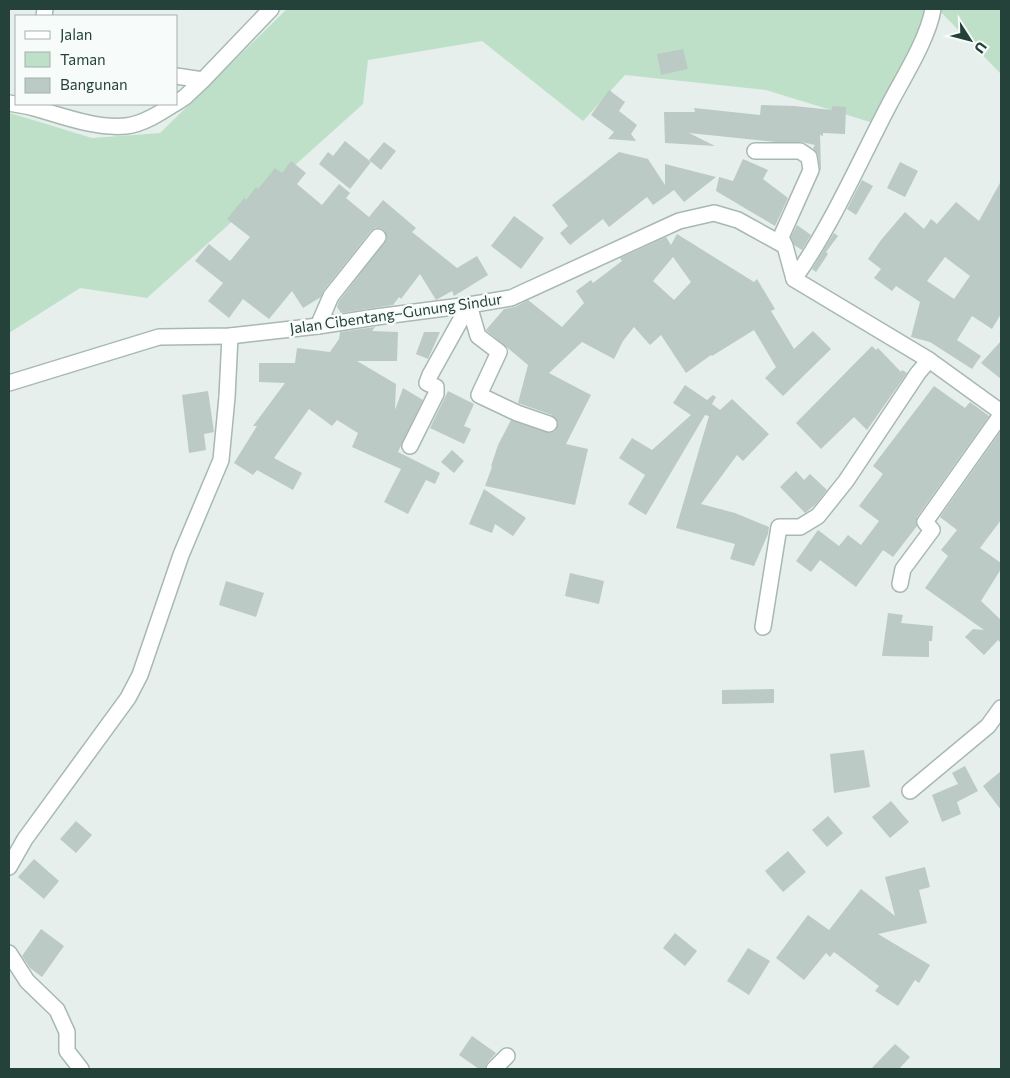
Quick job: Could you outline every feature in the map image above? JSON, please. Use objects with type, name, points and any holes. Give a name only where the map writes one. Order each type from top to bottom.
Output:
[{"type":"street","points":[[178,101],[203,80],[270,9]]},
{"type":"street","points":[[794,279],[808,259],[918,48],[933,9]]},
{"type":"street","points":[[178,76],[203,80]]},
{"type":"street","points":[[32,105],[88,124],[126,126],[155,117],[172,105]]},
{"type":"street","points":[[755,151],[800,151],[809,157],[811,170],[782,236],[794,279],[929,360],[1001,413],[925,522],[932,530],[903,569],[900,584]]},
{"type":"street","name":"Jalan Cibentang–Gunung Sindur","points":[[9,383],[159,337],[230,336],[318,326],[511,298],[679,222],[714,213],[738,220],[785,246]]},
{"type":"street","points":[[318,326],[331,296],[378,237]]},
{"type":"street","points":[[469,305],[478,336],[499,352],[479,396],[517,413],[549,424]]},
{"type":"street","points":[[410,446],[436,394],[436,387],[428,383],[430,375],[469,305]]},
{"type":"street","points":[[9,866],[25,839],[128,698],[140,675],[180,555],[221,460],[230,336]]},
{"type":"street","points":[[763,628],[779,527],[800,526],[818,516],[846,481],[918,373],[929,360]]},
{"type":"street","points":[[910,791],[988,726],[1001,708]]},
{"type":"street","points":[[9,953],[27,982],[57,1010],[67,1032],[67,1051],[81,1069]]},
{"type":"street","points":[[494,1069],[507,1056]]},
{"type":"green space","points":[[287,9],[1001,9],[1001,74],[939,10],[883,126],[766,90],[625,75],[583,121],[482,41],[368,60],[363,104],[147,298],[80,288],[9,333],[10,113],[92,138],[160,133]]},
{"type":"building","points":[[683,49],[688,69],[661,75],[657,54]]},
{"type":"building","points":[[609,90],[625,102],[619,111],[637,125],[631,134],[636,141],[608,139],[614,132],[591,115]]},
{"type":"building","points":[[761,105],[832,110],[832,106],[846,107],[845,134],[823,133],[823,136],[820,135],[820,171],[818,155],[813,148],[815,145],[801,142],[776,142],[689,133],[715,146],[665,143],[664,112],[695,112],[694,108],[760,115]]},
{"type":"building","points":[[345,141],[371,162],[350,189],[319,164],[328,152],[333,156]]},
{"type":"building","points":[[384,142],[396,151],[381,170],[369,160]]},
{"type":"building","points":[[619,152],[648,159],[665,185],[665,164],[716,177],[684,202],[674,190],[653,205],[647,197],[609,227],[603,219],[570,245],[560,233],[568,226],[552,205]]},
{"type":"building","points":[[743,159],[768,170],[763,179],[788,198],[775,226],[716,191],[719,177],[733,181]]},
{"type":"building","points":[[291,161],[306,173],[297,184],[322,205],[339,184],[350,193],[346,198],[369,217],[383,200],[416,228],[412,232],[457,268],[477,256],[488,275],[454,296],[452,291],[436,300],[420,274],[401,299],[399,297],[393,305],[341,313],[337,307],[339,301],[387,239],[384,230],[375,228],[324,290],[321,297],[303,308],[292,291],[269,319],[243,299],[229,318],[208,301],[223,283],[195,261],[209,244],[230,261],[250,237],[227,219],[244,198],[246,200],[256,187],[258,189],[275,168],[282,173]]},
{"type":"building","points":[[900,162],[918,171],[905,197],[887,188]]},
{"type":"building","points":[[862,180],[873,186],[856,215],[847,209]]},
{"type":"building","points":[[1001,181],[1001,314],[992,329],[972,316],[957,340],[981,356],[972,369],[930,342],[911,337],[920,302],[896,286],[892,291],[874,278],[881,269],[868,259],[881,240],[905,212],[924,229],[931,219],[937,224],[956,202],[979,221]],"holes":[[[945,257],[970,276],[954,299],[927,281]]]},
{"type":"building","points":[[514,216],[544,238],[521,269],[491,246]]},
{"type":"building","points":[[797,225],[811,235],[802,250],[794,245],[791,237]]},
{"type":"building","points":[[834,233],[838,236],[826,252],[828,254],[816,272],[812,269]]},
{"type":"building","points":[[677,234],[754,282],[757,279],[775,309],[771,311],[794,349],[813,331],[831,349],[783,396],[765,378],[776,367],[754,330],[711,355],[686,373],[661,335],[650,345],[634,327],[623,341],[614,359],[582,342],[549,373],[591,395],[566,444],[588,449],[575,505],[485,486],[498,445],[511,420],[550,433],[555,431],[558,423],[552,415],[518,403],[528,365],[486,330],[504,309],[515,307],[528,300],[562,327],[584,303],[576,291],[591,280],[593,283],[622,261],[620,258],[666,237],[671,245]],"holes":[[[673,257],[691,282],[674,300],[653,281]]]},
{"type":"building","points":[[375,327],[372,331],[398,332],[397,361],[357,361],[396,384],[395,410],[403,388],[423,400],[398,452],[440,473],[435,484],[426,480],[408,514],[384,502],[401,469],[352,447],[358,433],[337,420],[332,426],[309,409],[274,458],[302,473],[293,490],[257,470],[253,475],[234,463],[257,426],[253,426],[285,383],[259,382],[259,363],[295,363],[297,348],[330,352],[339,339],[340,332]]},
{"type":"building","points":[[424,332],[440,332],[428,359],[416,354]]},
{"type":"building","points":[[1001,341],[1001,379],[981,363]]},
{"type":"building","points":[[872,346],[876,350],[878,348],[901,372],[902,370],[907,373],[867,430],[854,417],[821,449],[796,423]]},
{"type":"building","points":[[685,385],[707,400],[713,395],[716,397],[712,404],[720,410],[732,399],[769,434],[743,461],[737,455],[701,504],[735,513],[769,527],[768,534],[754,566],[730,559],[735,544],[676,528],[709,416],[705,415],[646,515],[628,504],[645,475],[619,458],[632,438],[652,450],[691,415],[673,403]]},
{"type":"building","points":[[934,386],[965,408],[970,402],[989,416],[917,517],[917,526],[893,557],[883,550],[856,587],[820,560],[811,572],[796,561],[818,530],[839,546],[848,535],[861,545],[879,521],[859,506],[883,474],[873,466]]},
{"type":"building","points":[[208,391],[214,432],[204,434],[206,450],[189,453],[182,395]]},
{"type":"building","points":[[448,391],[474,404],[464,426],[471,429],[464,444],[430,428]]},
{"type":"building","points":[[1001,431],[1001,520],[980,548],[1001,563],[1001,569],[981,601],[1001,620],[1001,643],[998,640],[984,655],[965,637],[973,629],[984,630],[925,588],[948,556],[941,550],[957,530],[940,517]]},
{"type":"building","points":[[452,450],[464,461],[454,473],[441,462]]},
{"type":"building","points":[[796,471],[804,480],[810,474],[827,490],[815,505],[805,513],[780,487]]},
{"type":"building","points":[[484,489],[526,518],[513,536],[495,524],[492,533],[469,524]]},
{"type":"building","points":[[570,573],[604,581],[599,604],[565,596]]},
{"type":"building","points":[[226,581],[264,593],[256,617],[219,605]]},
{"type":"building","points":[[888,613],[903,615],[901,623],[933,626],[932,641],[929,641],[929,657],[882,656]]},
{"type":"building","points":[[774,689],[774,703],[722,704],[722,690]]},
{"type":"building","points":[[864,750],[870,787],[834,793],[830,754]]},
{"type":"building","points":[[965,766],[978,791],[957,802],[961,814],[942,822],[932,795],[958,784],[952,773]]},
{"type":"building","points":[[1001,771],[1001,810],[983,786]]},
{"type":"building","points":[[891,801],[909,822],[890,838],[872,817]]},
{"type":"building","points":[[828,816],[843,833],[827,847],[812,830]]},
{"type":"building","points":[[76,821],[92,835],[76,853],[60,839]]},
{"type":"building","points":[[788,851],[806,872],[783,892],[765,871]]},
{"type":"building","points":[[34,859],[59,881],[44,899],[18,877]]},
{"type":"building","points":[[925,867],[930,887],[919,890],[927,923],[878,934],[930,965],[919,983],[915,980],[898,1006],[875,991],[879,986],[834,952],[830,957],[826,953],[804,980],[776,958],[808,915],[829,930],[861,889],[895,916],[885,877]]},
{"type":"building","points":[[41,929],[64,946],[42,977],[30,968],[22,956]]},
{"type":"building","points":[[675,933],[697,951],[685,966],[663,948]]},
{"type":"building","points":[[748,948],[770,961],[749,995],[727,981]]},
{"type":"building","points":[[472,1036],[496,1053],[484,1069],[479,1069],[459,1055]]},
{"type":"building","points":[[895,1044],[910,1057],[899,1069],[871,1069]]}]
